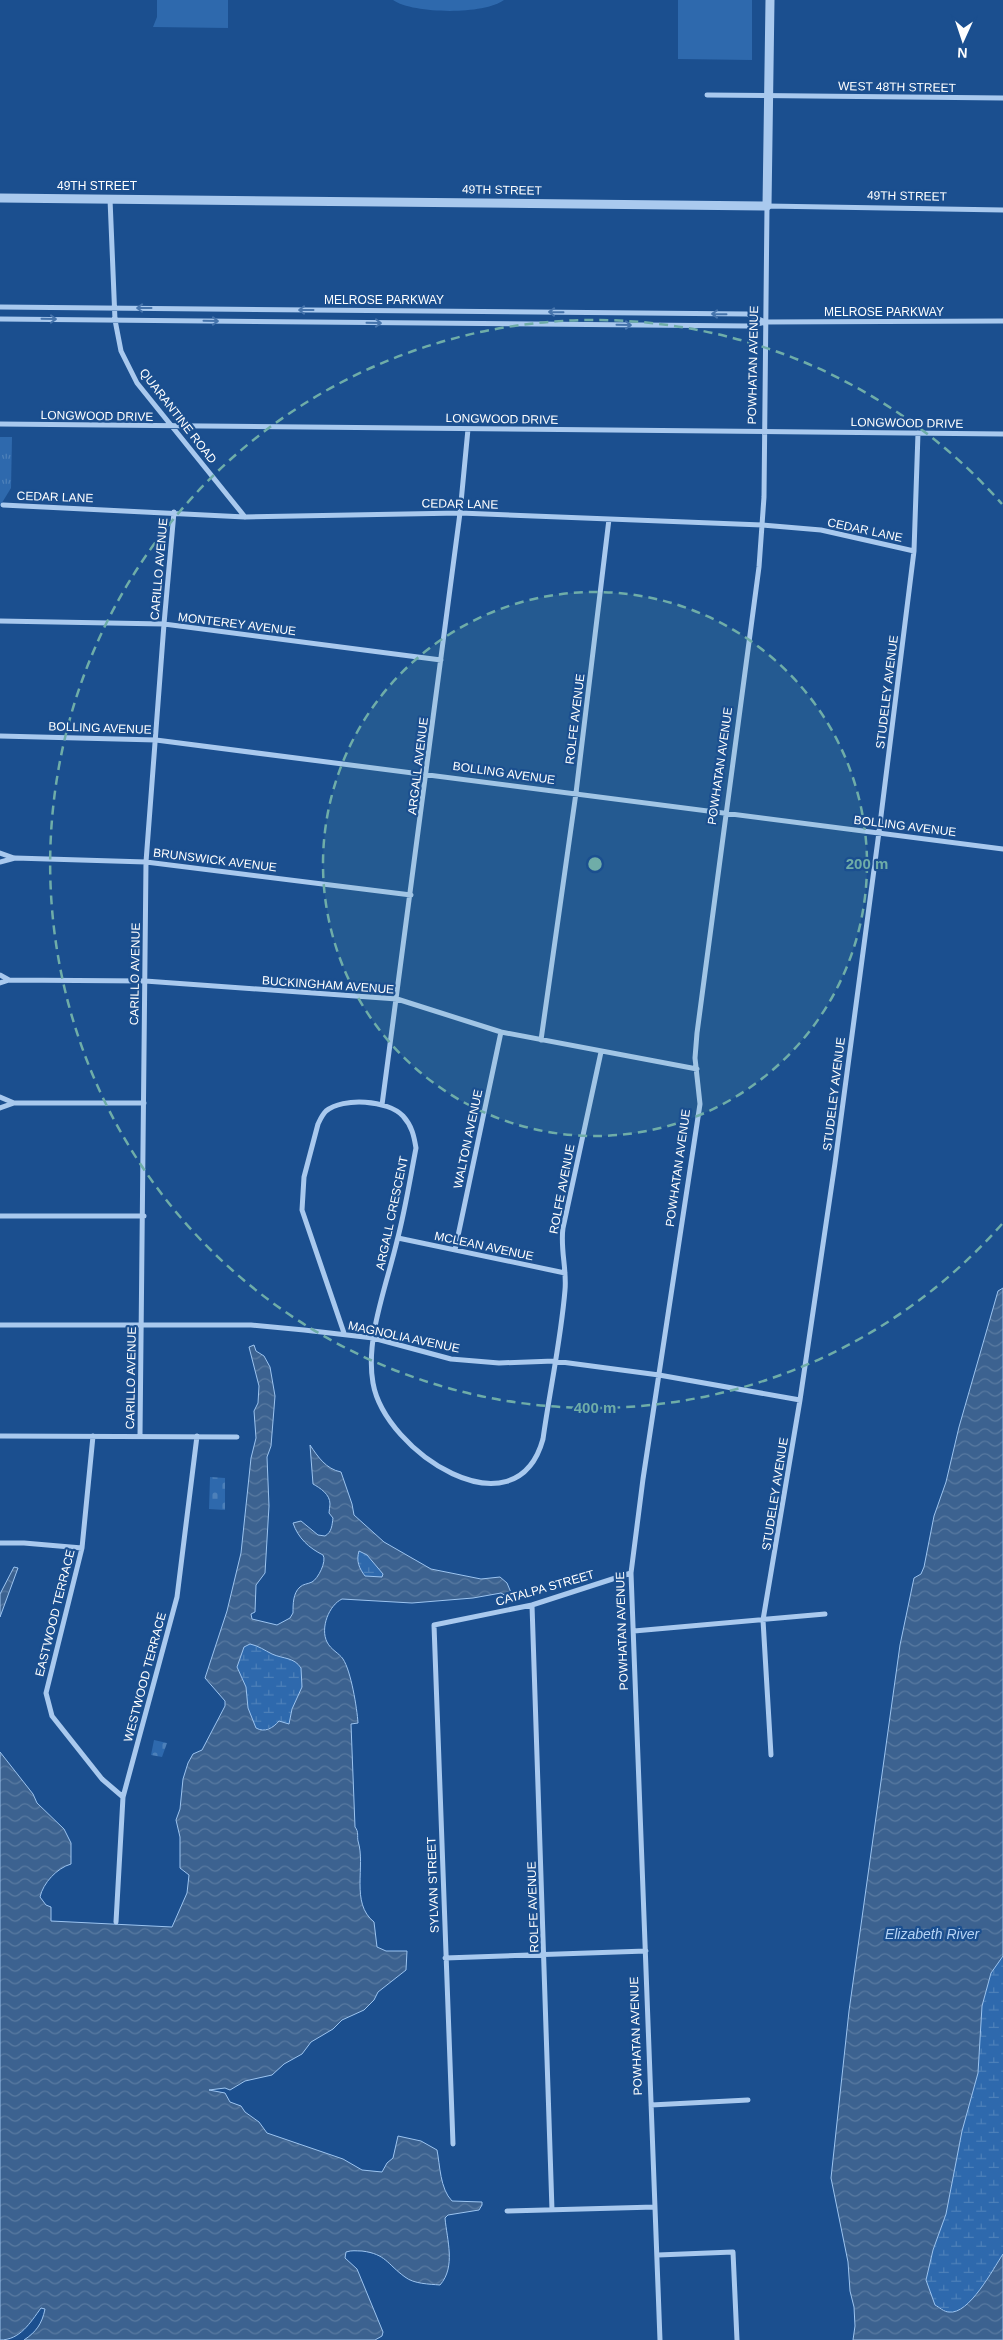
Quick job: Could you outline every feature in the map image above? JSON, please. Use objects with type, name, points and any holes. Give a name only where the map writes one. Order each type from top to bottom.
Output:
[{"type":"street","name":"POWHATAN AVENUE","points":[[660,2340],[631,1573],[700,1104],[697,1068],[698,1033],[759,567],[764,432],[770,0]]},
{"type":"street","name":"WEST 48TH STREET","points":[[707,95],[1003,98]]},
{"type":"street","name":"49TH STREET","points":[[0,198],[1003,210]]},
{"type":"street","name":"QUARANTINE ROAD","points":[[110,198],[116,320],[121,350],[128,367],[137,383],[245,517]]},
{"type":"street","name":"MELROSE PARKWAY","points":[[0,307],[747,314],[766,322]]},
{"type":"street","name":"MELROSE PARKWAY","points":[[0,319],[748,326],[766,322],[1003,321]]},
{"type":"street","name":"LONGWOOD DRIVE","points":[[0,424],[1003,434]]},
{"type":"street","name":"ARGALL AVENUE","points":[[382,1105],[427,773],[460,513],[468,429]]},
{"type":"street","name":"STUDELEY AVENUE","points":[[771,1755],[763,1620],[800,1400],[836,1163],[914,551],[918,433]]},
{"type":"street","name":"CEDAR LANE","points":[[3,504],[245,517],[460,513],[762,525],[821,530],[914,551]]},
{"type":"street","name":"CARILLO AVENUE","points":[[140,1436],[144,1216],[146,862],[174,512]]},
{"type":"street","name":"ROLFE AVENUE","points":[[541,1040],[576,793],[609,519]]},
{"type":"street","name":"MONTEREY AVENUE","points":[[0,621],[164,624],[441,660]]},
{"type":"street","name":"BOLLING AVENUE","points":[[0,736],[156,740],[427,773],[1003,848]]},
{"type":"street","name":"BRUNSWICK AVENUE","points":[[0,853],[15,858]]},
{"type":"street","name":"BRUNSWICK AVENUE","points":[[0,862],[15,858],[146,862],[411,895]]},
{"type":"street","name":"BUCKINGHAM AVENUE","points":[[0,975],[9,980]]},
{"type":"street","name":"BUCKINGHAM AVENUE","points":[[0,983],[9,980],[145,982],[397,999],[501,1032],[601,1052],[697,1068]]},
{"type":"street","name":"WALTON AVENUE","points":[[455,1250],[501,1032]]},
{"type":"street","name":"ROLFE AVENUE","points":[[554,1361],[564,1302],[563,1228],[601,1052]]},
{"type":"street","points":[[0,1097],[14,1103]]},
{"type":"street","points":[[344,1333],[302,1210],[301,1193],[318,1124],[327,1110],[354,1102],[382,1105]]},
{"type":"street","points":[[0,1108],[14,1103],[144,1103]]},
{"type":"street","name":"ARGALL CRESCENT","points":[[382,1105],[402,1115],[414,1134],[416,1148],[398,1238],[373,1338],[370,1361],[373,1384],[379,1403],[396,1432],[430,1462],[446,1472],[481,1482],[504,1481],[514,1478],[522,1474],[535,1460],[543,1439],[554,1361]]},
{"type":"street","points":[[0,1216],[144,1216]]},
{"type":"street","name":"MCLEAN AVENUE","points":[[398,1238],[565,1273]]},
{"type":"street","name":"MAGNOLIA AVENUE","points":[[0,1325],[251,1325],[344,1333],[373,1338],[459,1360],[499,1362],[554,1361],[659,1375],[800,1400]]},
{"type":"street","points":[[0,1436],[237,1437]]},
{"type":"street","name":"EASTWOOD TERRACE","points":[[93,1436],[82,1548],[46,1693],[52,1716],[102,1779],[123,1797]]},
{"type":"street","name":"WESTWOOD TERRACE","points":[[116,1922],[123,1797],[178,1597],[197,1436]]},
{"type":"street","points":[[0,1543],[82,1548]]},
{"type":"street","name":"CATALPA STREET","points":[[434,1625],[532,1604],[631,1573]]},
{"type":"street","name":"ROLFE AVENUE","points":[[532,1604],[552,2210]]},
{"type":"street","points":[[634,1631],[825,1614]]},
{"type":"street","name":"SYLVAN STREET","points":[[434,1625],[453,2144]]},
{"type":"street","points":[[445,1958],[646,1951]]},
{"type":"street","points":[[651,2105],[748,2100]]},
{"type":"street","points":[[507,2211],[655,2207]]},
{"type":"street","points":[[658,2255],[734,2252],[737,2340]]},
{"type":"green space","points":[[157,0],[228,0],[228,28],[153,27],[157,17]]},
{"type":"green space","points":[[393,0],[504,0],[481,8],[448,11],[416,8]]},
{"type":"green space","points":[[678,0],[752,0],[752,60],[678,59]]},
{"type":"green space","points":[[0,437],[12,437],[11,488],[0,506]]},
{"type":"green space","points":[[210,1477],[225,1478],[225,1510],[209,1509]]},
{"type":"green space","points":[[358,1551],[367,1555],[384,1574],[382,1577],[365,1576],[359,1564]]},
{"type":"green space","points":[[250,1644],[272,1654],[292,1660],[301,1668],[302,1687],[292,1709],[289,1724],[261,1730],[256,1728],[248,1708],[246,1687],[237,1667],[244,1647]]},
{"type":"green space","points":[[154,1740],[167,1743],[162,1757],[151,1755]]},
{"type":"green space","points":[[1003,1956],[1003,2254],[974,2299],[958,2311],[948,2312],[935,2305],[926,2280],[933,2250],[946,2214],[962,2131],[978,2073],[982,2006],[991,1973]]},
{"type":"water","name":"Elizabeth River","points":[[1003,1288],[1003,1956],[991,1973],[982,2006],[978,2073],[962,2131],[946,2214],[933,2250],[926,2280],[935,2305],[947,2312],[957,2311],[980,2290],[1003,2254],[1003,2340],[853,2340],[855,2326],[854,2307],[850,2291],[848,2262],[831,2178],[849,2011],[900,1645],[914,1578],[921,1574],[924,1567],[934,1516],[946,1482],[959,1427],[998,1291]]},
{"type":"water","points":[[254,1345],[256,1351],[264,1356],[270,1367],[275,1396],[271,1446],[267,1457],[269,1506],[265,1573],[256,1585],[255,1612],[251,1614],[252,1619],[277,1625],[290,1618],[293,1613],[296,1592],[303,1585],[314,1580],[323,1565],[323,1555],[305,1542],[293,1523],[301,1521],[318,1535],[325,1536],[332,1526],[333,1518],[329,1513],[330,1500],[319,1487],[313,1484],[310,1445],[319,1458],[327,1465],[341,1472],[354,1515],[384,1542],[431,1569],[481,1579],[500,1577],[507,1583],[512,1595],[508,1597],[501,1593],[473,1598],[412,1603],[342,1599],[333,1606],[325,1624],[325,1636],[329,1645],[341,1657],[349,1672],[358,1723],[351,1724],[355,1827],[361,1862],[360,1895],[362,1905],[374,1922],[377,1947],[386,1951],[407,1951],[406,1970],[378,1992],[374,2000],[364,2010],[342,2020],[333,2029],[311,2042],[302,2054],[284,2064],[272,2075],[245,2081],[230,2090],[225,2088],[209,2090],[225,2093],[230,2102],[241,2106],[245,2112],[259,2122],[267,2133],[343,2159],[362,2170],[382,2172],[387,2163],[393,2158],[398,2136],[421,2141],[437,2150],[443,2184],[452,2201],[482,2202],[482,2205],[479,2210],[448,2215],[445,2218],[449,2244],[449,2262],[445,2278],[440,2285],[413,2281],[376,2254],[362,2251],[346,2252],[345,2258],[357,2269],[383,2332],[382,2336],[375,2340],[24,2340],[35,2331],[40,2323],[45,2309],[41,2308],[19,2334],[0,2340],[0,1752],[33,1794],[37,1803],[64,1829],[71,1843],[71,1864],[51,1877],[44,1886],[40,1897],[46,1905],[51,1907],[51,1921],[172,1927],[187,1893],[189,1875],[180,1868],[180,1837],[176,1820],[180,1809],[183,1779],[193,1754],[202,1750],[225,1706],[225,1701],[205,1678],[227,1611],[241,1553],[251,1458],[256,1438],[254,1411],[258,1403],[259,1386],[249,1347]],"holes":[[[359,1551],[367,1555],[383,1574],[382,1577],[365,1576],[359,1564]],[[250,1644],[272,1654],[292,1660],[301,1668],[302,1687],[292,1709],[289,1724],[279,1721],[269,1729],[256,1728],[248,1708],[246,1687],[237,1667],[244,1647]]]},
{"type":"water","points":[[14,1567],[18,1568],[0,1617],[0,1594]]}]
